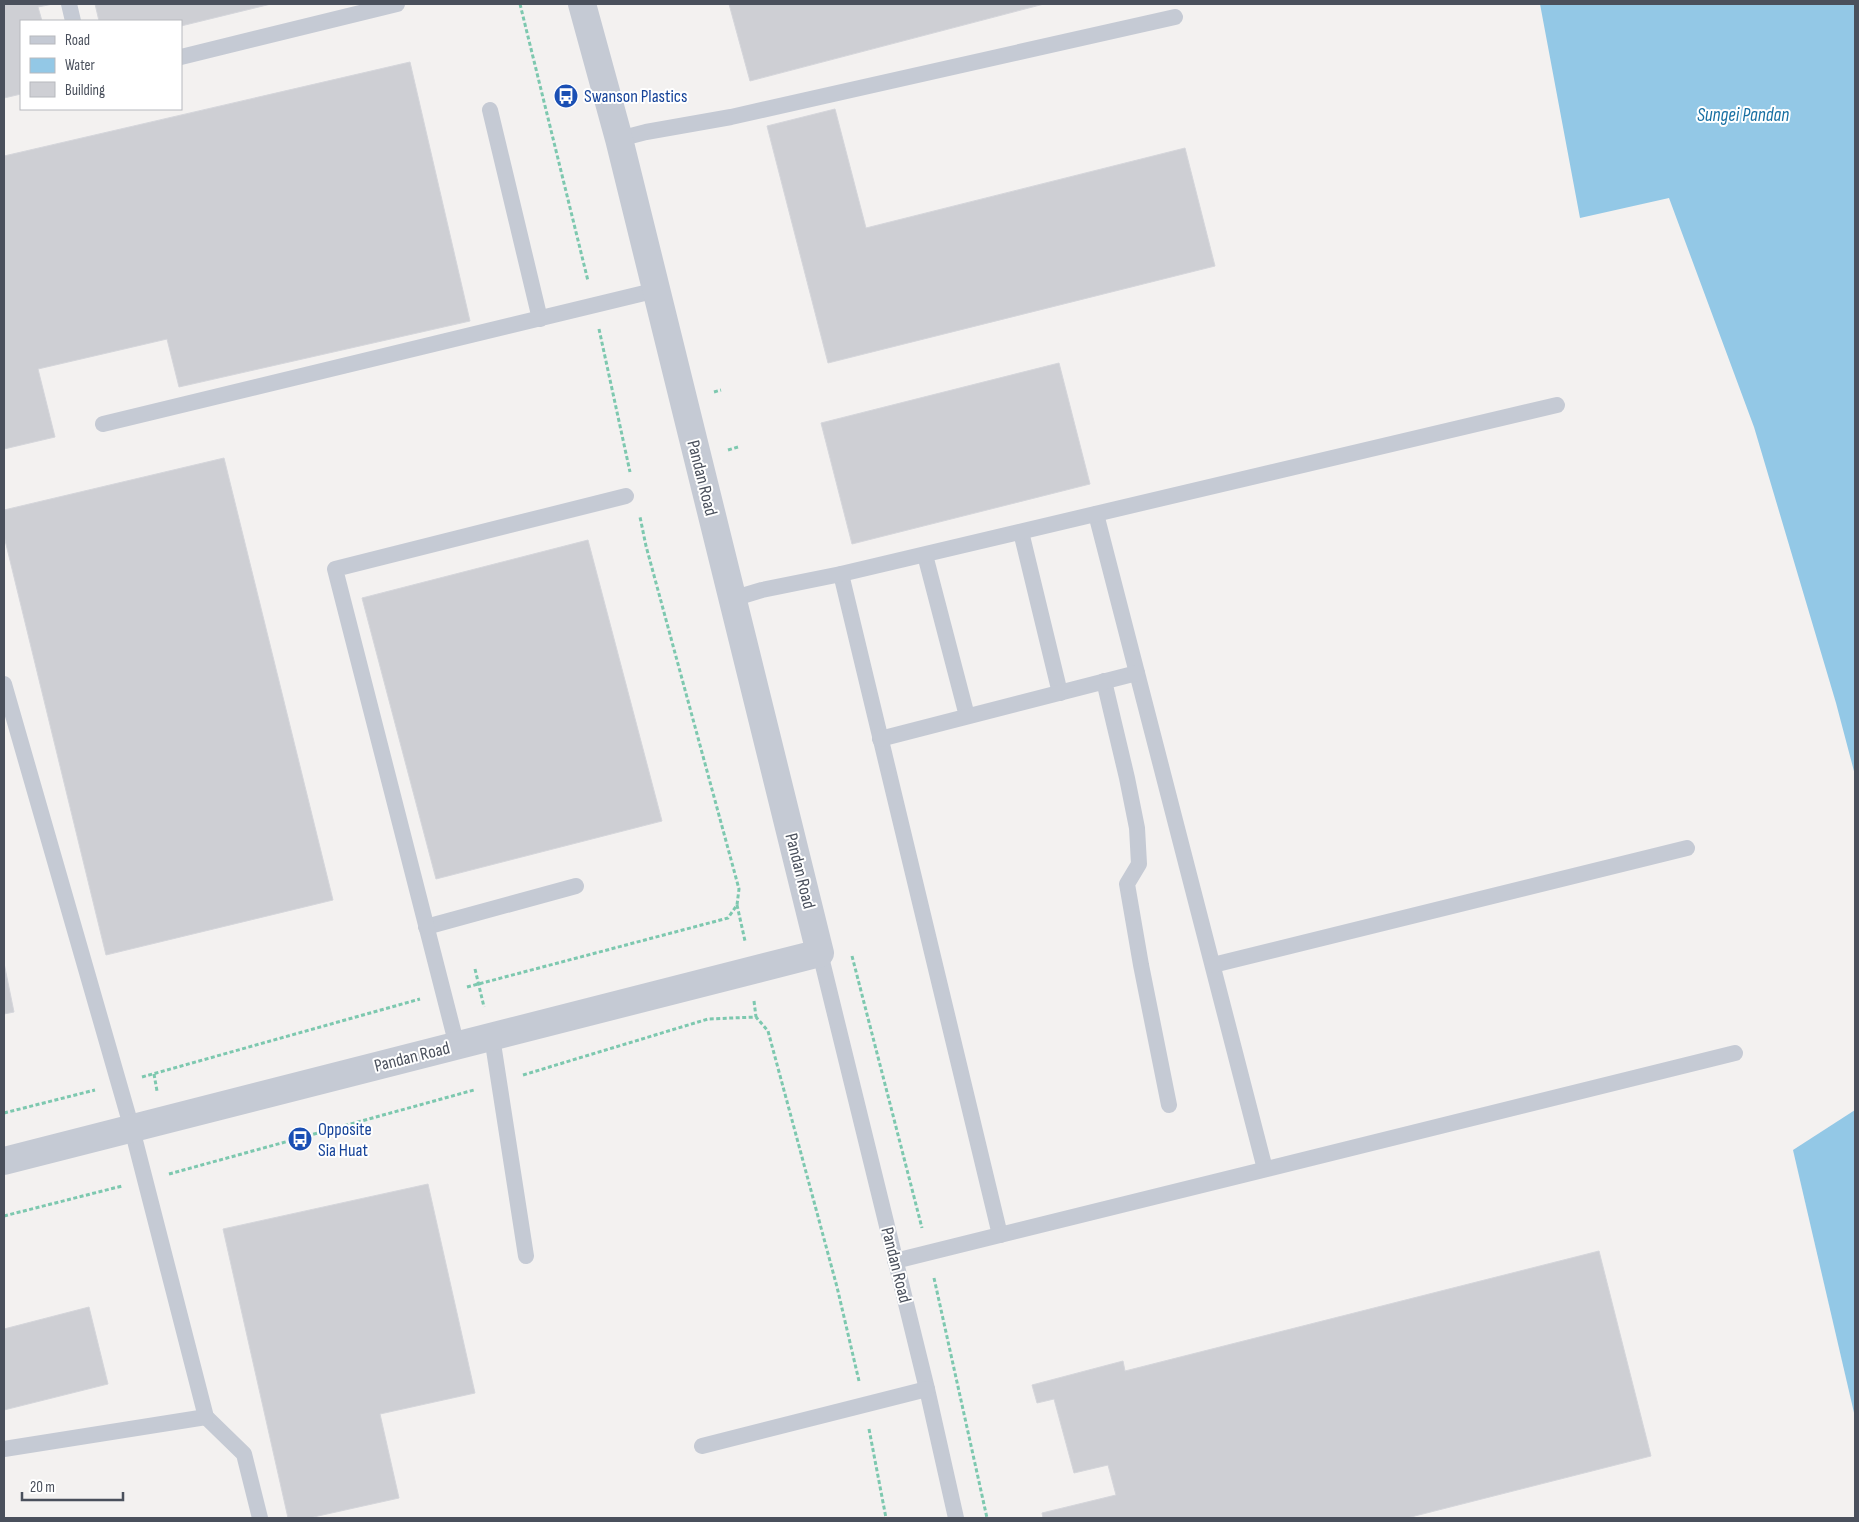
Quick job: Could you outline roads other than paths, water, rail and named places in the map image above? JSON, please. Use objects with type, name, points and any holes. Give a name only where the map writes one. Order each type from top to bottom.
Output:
[{"type":"street","name":"Pandan Road","points":[[4,1161],[820,953],[619,139],[582,4]]},
{"type":"lane","points":[[69,4],[73,20]]},
{"type":"lane","points":[[182,57],[397,4]]},
{"type":"lane","points":[[619,139],[646,132],[731,117],[1175,17]]},
{"type":"lane","points":[[490,110],[540,319]]},
{"type":"lane","points":[[103,424],[656,290]]},
{"type":"lane","points":[[732,599],[762,590],[925,555],[1557,405]]},
{"type":"lane","points":[[457,1046],[334,569],[626,496]]},
{"type":"lane","points":[[1096,514],[1265,1169]]},
{"type":"lane","points":[[1021,532],[1060,693]]},
{"type":"lane","points":[[925,555],[967,716]]},
{"type":"lane","points":[[841,574],[1000,1235]]},
{"type":"lane","points":[[880,738],[1137,673]]},
{"type":"lane","points":[[1104,681],[1137,828],[1139,864],[1127,884],[1140,965],[1169,1105]]},
{"type":"lane","points":[[4,684],[132,1129],[206,1417],[244,1454],[260,1518]]},
{"type":"lane","points":[[1212,965],[1687,848]]},
{"type":"lane","points":[[426,927],[576,886]]},
{"type":"lane","name":"Pandan Road","points":[[820,953],[927,1389],[956,1518]]},
{"type":"lane","points":[[492,1037],[526,1256]]},
{"type":"lane","points":[[895,1261],[1735,1053]]},
{"type":"lane","points":[[702,1446],[927,1389]]},
{"type":"lane","points":[[4,1449],[206,1417]]},
{"type":"water","name":"Sungei Pandan","points":[[1540,4],[1855,4],[1855,775],[1836,703],[1754,427],[1669,198],[1580,218]]},
{"type":"water","points":[[1855,1110],[1855,1417],[1793,1150]]},
{"type":"place","name":"Swanson Plastics","points":[[566,96]]},
{"type":"place","name":"Opposite Sia Huat","points":[[300,1139]]}]
